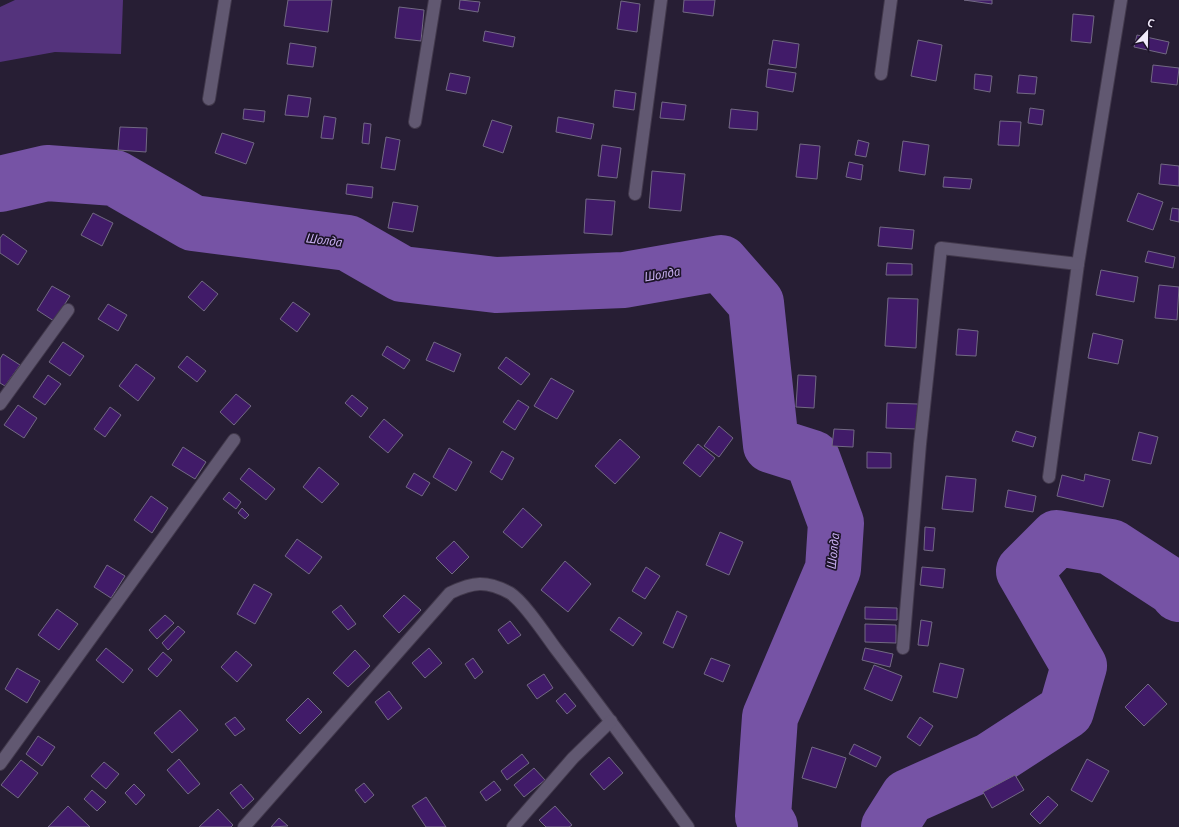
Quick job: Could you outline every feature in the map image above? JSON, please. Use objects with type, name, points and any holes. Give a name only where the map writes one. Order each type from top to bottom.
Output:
[{"type":"street","points":[[209,99],[225,0]]},
{"type":"street","points":[[415,122],[435,0]]},
{"type":"street","points":[[635,194],[661,0]]},
{"type":"street","points":[[881,74],[891,0]]},
{"type":"street","points":[[1049,477],[1078,264],[1121,0]]},
{"type":"street","points":[[903,648],[920,444],[941,248],[1078,264]]},
{"type":"street","points":[[0,404],[68,310]]},
{"type":"street","points":[[0,764],[234,440]]},
{"type":"street","points":[[244,827],[450,593],[468,585],[489,583],[511,594],[529,613],[611,721],[688,827]]},
{"type":"street","points":[[513,827],[574,758],[611,721]]},
{"type":"shaded area","points":[[15,0],[123,0],[121,54],[55,52],[0,62],[0,7]]},
{"type":"building","points":[[288,0],[332,0],[328,32],[284,26]]},
{"type":"building","points":[[460,0],[480,2],[478,12],[459,9]]},
{"type":"building","points":[[684,0],[715,0],[713,16],[683,12]]},
{"type":"building","points":[[964,0],[992,0],[992,4]]},
{"type":"building","points":[[621,1],[640,4],[637,32],[617,29]]},
{"type":"building","points":[[399,7],[424,10],[421,41],[395,38]]},
{"type":"building","points":[[1073,14],[1094,16],[1091,43],[1071,41]]},
{"type":"building","points":[[485,31],[515,37],[513,47],[483,41]]},
{"type":"building","points":[[1137,35],[1169,42],[1166,54],[1134,47]]},
{"type":"building","points":[[773,40],[799,44],[796,68],[769,64]]},
{"type":"building","points":[[918,40],[942,45],[936,81],[911,76]]},
{"type":"building","points":[[290,43],[316,47],[313,67],[287,64]]},
{"type":"building","points":[[1153,65],[1179,68],[1177,85],[1151,82]]},
{"type":"building","points":[[768,69],[796,73],[793,92],[766,87]]},
{"type":"building","points":[[450,73],[470,77],[466,94],[446,90]]},
{"type":"building","points":[[975,74],[992,76],[990,92],[974,89]]},
{"type":"building","points":[[1019,75],[1037,77],[1035,94],[1017,93]]},
{"type":"building","points":[[615,90],[636,93],[634,110],[613,107]]},
{"type":"building","points":[[288,95],[311,98],[308,117],[285,115]]},
{"type":"building","points":[[662,102],[686,105],[684,120],[660,118]]},
{"type":"building","points":[[1030,108],[1044,110],[1042,125],[1028,123]]},
{"type":"building","points":[[244,109],[265,111],[264,122],[243,119]]},
{"type":"building","points":[[731,109],[758,112],[757,130],[729,128]]},
{"type":"building","points":[[324,116],[336,118],[333,139],[321,138]]},
{"type":"building","points":[[558,117],[594,124],[591,139],[556,132]]},
{"type":"building","points":[[492,120],[512,126],[503,153],[483,146]]},
{"type":"building","points":[[1000,121],[1021,122],[1019,146],[998,145]]},
{"type":"building","points":[[364,123],[371,124],[369,144],[362,143]]},
{"type":"building","points":[[120,127],[147,128],[146,152],[118,150]]},
{"type":"building","points":[[222,133],[254,143],[246,164],[215,153]]},
{"type":"building","points":[[386,137],[400,140],[395,170],[381,168]]},
{"type":"building","points":[[858,140],[869,143],[866,157],[855,155]]},
{"type":"building","points":[[903,141],[929,145],[925,175],[899,171]]},
{"type":"building","points":[[800,144],[820,146],[817,179],[796,177]]},
{"type":"building","points":[[602,145],[621,148],[617,178],[598,176]]},
{"type":"building","points":[[849,162],[863,165],[861,180],[846,177]]},
{"type":"building","points":[[1161,164],[1179,166],[1179,186],[1159,184]]},
{"type":"building","points":[[652,171],[685,174],[681,211],[649,208]]},
{"type":"building","points":[[944,177],[972,179],[970,189],[943,187]]},
{"type":"building","points":[[347,184],[373,187],[372,198],[346,194]]},
{"type":"building","points":[[1138,193],[1163,202],[1153,230],[1127,221]]},
{"type":"building","points":[[586,199],[615,201],[612,235],[584,233]]},
{"type":"building","points":[[393,202],[418,206],[413,232],[388,228]]},
{"type":"building","points":[[1172,208],[1179,209],[1179,222],[1170,220]]},
{"type":"building","points":[[93,213],[113,223],[102,246],[81,235]]},
{"type":"building","points":[[880,227],[914,230],[912,249],[878,246]]},
{"type":"building","points":[[3,234],[27,251],[18,265],[0,253],[0,238]]},
{"type":"building","points":[[1148,251],[1175,257],[1173,268],[1145,262]]},
{"type":"building","points":[[887,263],[912,264],[912,275],[886,275]]},
{"type":"building","points":[[1101,270],[1138,277],[1134,302],[1096,295]]},
{"type":"building","points":[[202,281],[218,294],[204,311],[188,297]]},
{"type":"building","points":[[1159,285],[1179,287],[1177,320],[1155,318]]},
{"type":"building","points":[[52,286],[70,296],[54,321],[37,310]]},
{"type":"building","points":[[888,298],[918,299],[916,348],[885,346]]},
{"type":"building","points":[[293,302],[310,314],[297,332],[280,319]]},
{"type":"building","points":[[108,304],[127,315],[118,331],[98,319]]},
{"type":"building","points":[[958,329],[978,331],[976,356],[956,355]]},
{"type":"building","points":[[1093,333],[1123,340],[1118,364],[1088,358]]},
{"type":"building","points":[[63,342],[84,356],[70,376],[49,362]]},
{"type":"building","points":[[434,342],[461,354],[454,372],[426,360]]},
{"type":"building","points":[[387,346],[410,360],[404,369],[382,355]]},
{"type":"building","points":[[3,354],[20,365],[5,386],[0,383],[0,359]]},
{"type":"building","points":[[187,356],[206,371],[197,382],[178,367]]},
{"type":"building","points":[[506,357],[530,374],[521,385],[498,368]]},
{"type":"building","points":[[136,364],[155,378],[138,401],[119,386]]},
{"type":"building","points":[[48,375],[61,384],[45,405],[33,397]]},
{"type":"building","points":[[798,375],[816,376],[814,408],[796,407]]},
{"type":"building","points":[[551,378],[574,391],[557,419],[534,406]]},
{"type":"building","points":[[236,394],[251,406],[234,425],[220,412]]},
{"type":"building","points":[[352,395],[368,408],[361,417],[345,403]]},
{"type":"building","points":[[518,400],[529,407],[515,430],[503,422]]},
{"type":"building","points":[[887,403],[918,404],[917,429],[886,428]]},
{"type":"building","points":[[18,405],[37,418],[24,438],[4,425]]},
{"type":"building","points":[[110,407],[121,415],[105,437],[94,429]]},
{"type":"building","points":[[384,419],[403,435],[388,453],[369,437]]},
{"type":"building","points":[[719,426],[733,438],[719,457],[704,446]]},
{"type":"building","points":[[834,429],[854,430],[853,447],[832,446]]},
{"type":"building","points":[[1016,431],[1036,437],[1033,447],[1012,441]]},
{"type":"building","points":[[1139,432],[1158,437],[1151,464],[1132,460]]},
{"type":"building","points":[[620,439],[640,457],[615,484],[595,466]]},
{"type":"building","points":[[698,444],[715,458],[700,477],[683,463]]},
{"type":"building","points":[[183,447],[206,462],[195,479],[172,465]]},
{"type":"building","points":[[449,448],[472,462],[456,491],[433,477]]},
{"type":"building","points":[[502,451],[514,458],[502,480],[490,472]]},
{"type":"building","points":[[867,452],[891,453],[891,468],[867,468]]},
{"type":"building","points":[[319,467],[339,484],[322,503],[303,487]]},
{"type":"building","points":[[249,468],[275,489],[266,500],[240,479]]},
{"type":"building","points":[[414,473],[430,483],[422,496],[406,487]]},
{"type":"building","points":[[1085,474],[1110,480],[1103,507],[1057,496],[1062,475],[1084,481]]},
{"type":"building","points":[[946,476],[976,479],[973,512],[942,509]]},
{"type":"building","points":[[1008,490],[1036,496],[1033,512],[1005,507]]},
{"type":"building","points":[[229,492],[241,502],[236,509],[223,499]]},
{"type":"building","points":[[151,496],[168,508],[152,533],[134,520]]},
{"type":"building","points":[[242,508],[249,515],[245,519],[238,513]]},
{"type":"building","points":[[523,508],[542,525],[522,548],[503,532]]},
{"type":"building","points":[[925,527],[935,528],[933,551],[924,550]]},
{"type":"building","points":[[720,532],[743,542],[729,575],[706,565]]},
{"type":"building","points":[[297,539],[322,557],[309,574],[285,556]]},
{"type":"building","points":[[454,541],[469,557],[452,574],[436,558]]},
{"type":"building","points":[[565,561],[591,584],[568,612],[541,590]]},
{"type":"building","points":[[107,565],[125,576],[111,598],[94,587]]},
{"type":"building","points":[[646,567],[660,576],[645,599],[632,591]]},
{"type":"building","points":[[922,567],[945,569],[943,588],[920,585]]},
{"type":"building","points":[[254,584],[272,594],[255,624],[237,614]]},
{"type":"building","points":[[404,595],[421,610],[399,633],[383,616]]},
{"type":"building","points":[[341,605],[356,624],[348,630],[332,612]]},
{"type":"building","points":[[865,607],[897,608],[897,620],[865,619]]},
{"type":"building","points":[[57,609],[78,624],[59,650],[38,635]]},
{"type":"building","points":[[677,611],[687,616],[673,648],[663,643]]},
{"type":"building","points":[[165,615],[174,623],[157,639],[149,630]]},
{"type":"building","points":[[619,617],[642,633],[633,646],[610,630]]},
{"type":"building","points":[[921,620],[932,622],[928,646],[918,645]]},
{"type":"building","points":[[510,621],[521,635],[508,644],[498,630]]},
{"type":"building","points":[[865,624],[896,625],[896,643],[865,642]]},
{"type":"building","points":[[178,626],[185,632],[168,650],[162,643]]},
{"type":"building","points":[[106,648],[133,670],[123,683],[96,660]]},
{"type":"building","points":[[429,648],[442,663],[425,678],[412,663]]},
{"type":"building","points":[[865,648],[893,654],[890,667],[862,660]]},
{"type":"building","points":[[355,650],[370,666],[348,687],[333,673]]},
{"type":"building","points":[[236,651],[252,665],[237,682],[221,667]]},
{"type":"building","points":[[163,652],[172,660],[157,677],[148,669]]},
{"type":"building","points":[[473,658],[483,672],[475,679],[465,664]]},
{"type":"building","points":[[711,658],[730,665],[723,682],[704,674]]},
{"type":"building","points":[[940,663],[964,669],[957,698],[933,692]]},
{"type":"building","points":[[874,665],[902,676],[892,701],[864,689]]},
{"type":"building","points":[[17,668],[40,681],[27,703],[5,689]]},
{"type":"building","points":[[544,674],[553,688],[537,699],[527,685]]},
{"type":"building","points":[[1148,684],[1167,704],[1144,726],[1125,707]]},
{"type":"building","points":[[389,691],[402,708],[388,720],[375,702]]},
{"type":"building","points":[[565,693],[576,706],[567,714],[556,701]]},
{"type":"building","points":[[308,698],[322,712],[300,734],[286,720]]},
{"type":"building","points":[[180,710],[198,730],[172,753],[154,733]]},
{"type":"building","points":[[235,717],[245,729],[235,736],[225,724]]},
{"type":"building","points":[[920,717],[933,726],[920,746],[907,737]]},
{"type":"building","points":[[38,736],[55,747],[42,766],[26,754]]},
{"type":"building","points":[[854,744],[881,757],[876,767],[849,754]]},
{"type":"building","points":[[812,747],[846,758],[836,788],[802,778]]},
{"type":"building","points":[[522,754],[529,763],[507,780],[501,771]]},
{"type":"building","points":[[609,757],[623,773],[604,790],[590,774]]},
{"type":"building","points":[[179,759],[200,784],[188,794],[167,770]]},
{"type":"building","points":[[1087,759],[1109,771],[1092,802],[1071,790]]},
{"type":"building","points":[[21,760],[38,773],[18,798],[1,785]]},
{"type":"building","points":[[104,762],[119,774],[106,789],[91,776]]},
{"type":"building","points":[[534,768],[545,780],[524,797],[514,785]]},
{"type":"building","points":[[1015,775],[1024,790],[992,808],[983,792]]},
{"type":"building","points":[[494,781],[501,790],[486,801],[480,792]]},
{"type":"building","points":[[364,783],[374,795],[365,803],[355,790]]},
{"type":"building","points":[[134,784],[145,795],[136,805],[125,793]]},
{"type":"building","points":[[241,784],[254,799],[243,809],[230,793]]},
{"type":"building","points":[[92,790],[106,802],[97,811],[84,799]]},
{"type":"building","points":[[1048,796],[1058,805],[1040,824],[1030,814]]},
{"type":"building","points":[[426,797],[446,827],[426,827],[412,806]]},
{"type":"building","points":[[68,806],[90,827],[48,827]]},
{"type":"building","points":[[555,806],[572,825],[569,827],[546,827],[539,820]]},
{"type":"building","points":[[218,809],[233,825],[231,827],[199,827]]},
{"type":"building","points":[[279,818],[288,826],[271,827]]},
{"type":"waterway","name":"Шолда","points":[[0,184],[47,173],[115,178],[193,223],[348,243],[402,274],[496,285],[624,280],[721,263],[756,303],[771,445],[812,458],[836,523],[833,569],[770,717],[763,816],[770,827]]},
{"type":"waterway","name":"Шолда","points":[[889,827],[908,797],[991,760],[1066,711],[1079,666],[1024,571],[1057,538],[1111,547],[1174,588],[1179,594]]}]
